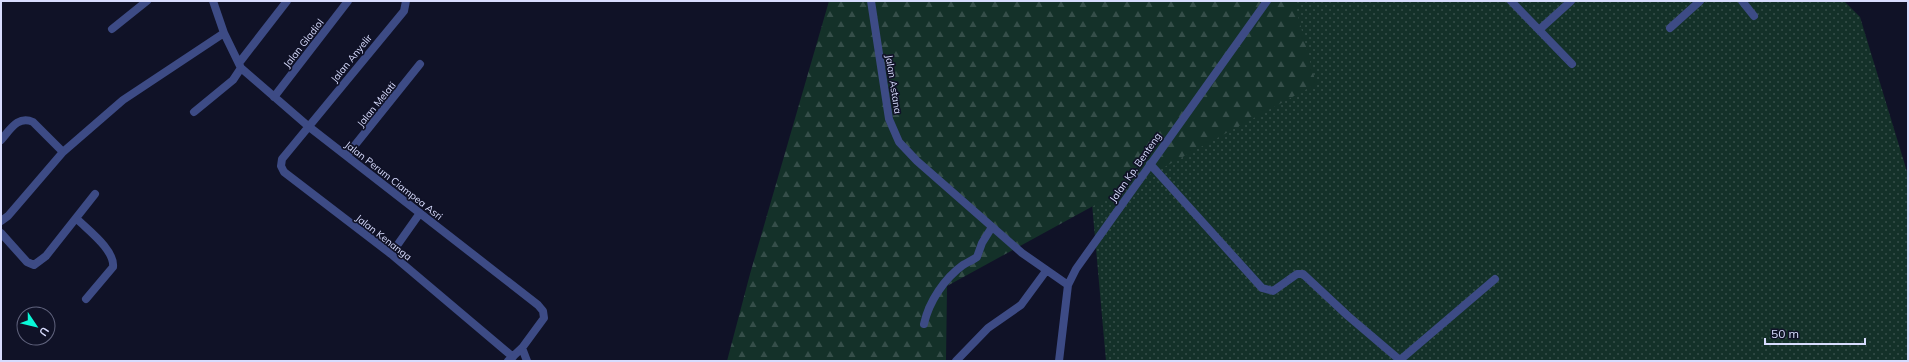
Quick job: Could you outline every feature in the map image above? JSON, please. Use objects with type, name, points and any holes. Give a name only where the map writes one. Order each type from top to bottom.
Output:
[{"type":"street","points":[[112,29],[147,1]]},
{"type":"street","name":"Jalan Perum Ciampea Asri","points":[[213,1],[224,33],[240,66],[308,126],[538,305],[543,311],[544,318],[522,348],[510,359]]},
{"type":"street","points":[[194,112],[233,80],[240,66],[287,1]]},
{"type":"street","name":"Jalan Gladiol","points":[[274,97],[348,1]]},
{"type":"street","name":"Jalan Anyelir","points":[[308,126],[404,10],[406,1]]},
{"type":"street","name":"Jalan Astana","points":[[871,1],[889,119],[899,142],[917,161],[992,227],[1046,271],[1068,285]]},
{"type":"street","name":"Jalan Kp. Benteng","points":[[1059,361],[1068,285],[1076,269],[1267,1]]},
{"type":"street","points":[[1511,1],[1572,64]]},
{"type":"street","points":[[1539,30],[1571,1]]},
{"type":"street","points":[[1670,28],[1700,1]]},
{"type":"street","points":[[1742,1],[1754,16]]},
{"type":"street","points":[[1,221],[8,216],[63,152],[123,100],[224,33]]},
{"type":"street","name":"Jalan Melati","points":[[347,155],[420,64]]},
{"type":"street","points":[[1,140],[20,120],[27,119],[33,122],[63,152]]},
{"type":"street","name":"Jalan Kenanga","points":[[308,126],[282,159],[281,166],[284,172],[391,254],[510,359]]},
{"type":"street","points":[[1150,164],[1262,288],[1272,291],[1297,274],[1302,274],[1308,277],[1348,316],[1401,360],[1495,279]]},
{"type":"street","points":[[1,233],[27,262],[34,264],[46,256],[77,219],[95,194]]},
{"type":"street","points":[[391,254],[420,213]]},
{"type":"street","points":[[77,219],[106,248],[114,261],[113,266],[86,298]]},
{"type":"street","points":[[924,324],[927,310],[941,288],[963,265],[977,257],[982,243],[992,227]]},
{"type":"street","points":[[956,361],[988,328],[1021,305],[1046,271]]},
{"type":"street","points":[[522,348],[527,361]]},
{"type":"green space","points":[[829,1],[1294,1],[1316,84],[947,286],[946,361],[727,361],[750,274]]},
{"type":"green space","points":[[1074,1],[1844,1],[1860,17],[1908,175],[1908,361],[1106,361]]}]
